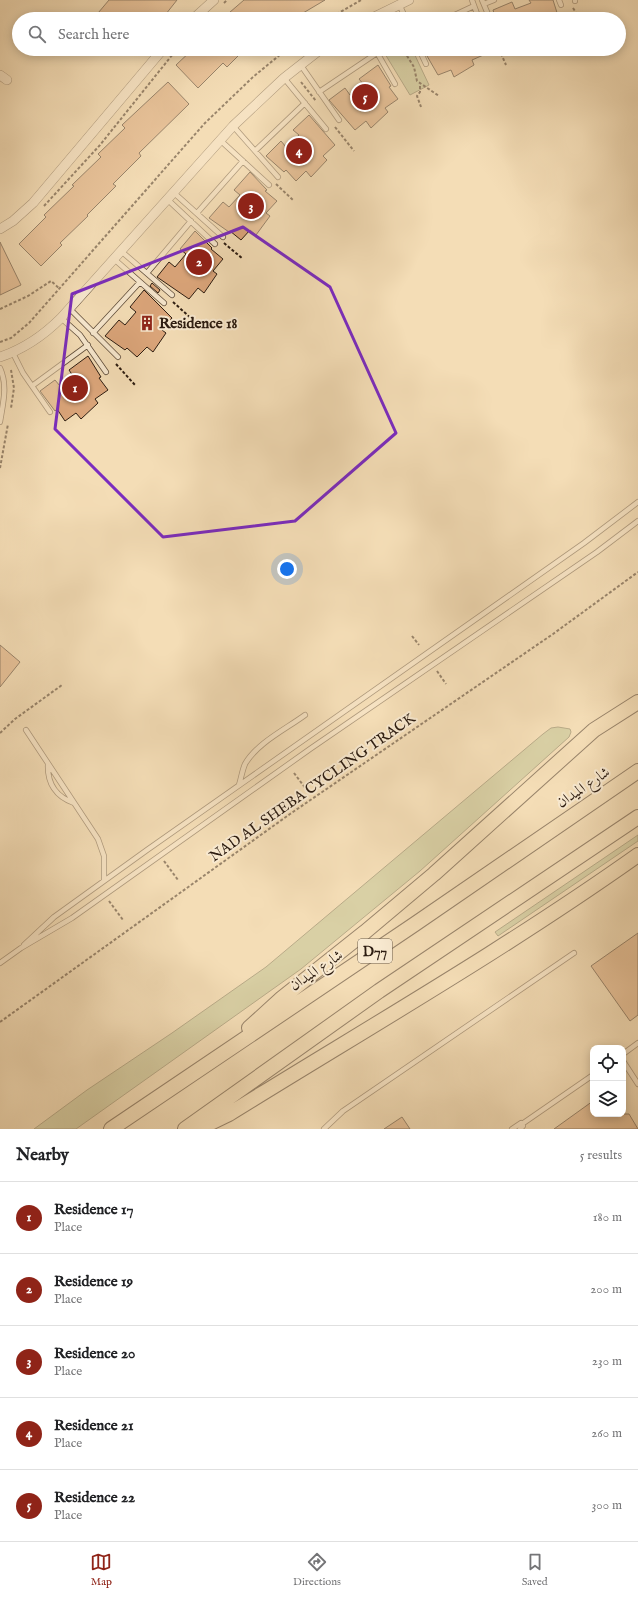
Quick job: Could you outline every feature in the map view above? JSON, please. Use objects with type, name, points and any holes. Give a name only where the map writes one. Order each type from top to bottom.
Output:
[{"type":"main road","points":[[221,1055],[266,1012],[394,908],[594,730],[638,702]]},
{"type":"main road","name":"شارع الميدان","points":[[111,1129],[638,771]]},
{"type":"main road","name":"D77","points":[[185,1129],[379,991],[638,817]]},
{"type":"main road","points":[[198,1129],[229,1114],[428,992],[554,912],[638,855]]},
{"type":"street","points":[[201,12],[214,0]]},
{"type":"street","points":[[384,12],[409,0]]},
{"type":"street","points":[[0,229],[13,221],[33,203],[157,56]]},
{"type":"street","points":[[0,358],[13,353],[37,339],[61,318],[232,126],[284,78],[311,56]]},
{"type":"lane","points":[[472,0],[476,12]]},
{"type":"lane","points":[[487,12],[483,2],[494,0]]},
{"type":"lane","points":[[559,0],[561,5]]},
{"type":"lane","points":[[399,4],[403,12]]},
{"type":"lane","points":[[461,12],[474,6]]},
{"type":"lane","points":[[319,92],[369,56]]},
{"type":"lane","points":[[379,56],[395,84]]},
{"type":"lane","points":[[422,56],[426,64]]},
{"type":"lane","points":[[300,64],[339,120]]},
{"type":"lane","points":[[284,78],[326,129]]},
{"type":"lane","points":[[254,151],[305,103]]},
{"type":"lane","points":[[232,126],[278,177]]},
{"type":"lane","points":[[220,140],[269,185]]},
{"type":"lane","points":[[197,213],[243,161]]},
{"type":"lane","points":[[170,196],[197,213],[223,237]]},
{"type":"lane","points":[[170,196],[191,221],[215,244]]},
{"type":"lane","points":[[147,274],[191,221]]},
{"type":"lane","points":[[121,251],[172,295]]},
{"type":"lane","points":[[114,259],[164,303]]},
{"type":"lane","points":[[93,333],[140,282]]},
{"type":"lane","points":[[70,309],[118,357]]},
{"type":"lane","points":[[61,318],[76,330],[106,372]]},
{"type":"lane","points":[[32,386],[88,345]]},
{"type":"lane","points":[[13,353],[32,386],[50,412]]},
{"type":"lane","points":[[0,368],[5,385],[0,422]]},
{"type":"lane","points":[[21,948],[48,922],[104,880],[584,543],[638,502]]},
{"type":"lane","points":[[0,963],[21,948],[60,926],[591,556],[638,521]]},
{"type":"lane","points":[[239,785],[245,764],[253,754],[266,742],[305,715]]},
{"type":"lane","points":[[26,730],[101,846],[104,861],[104,880]]},
{"type":"lane","points":[[48,764],[48,775],[52,786],[59,795],[74,803]]},
{"type":"lane","points":[[324,1129],[343,1111],[574,953]]},
{"type":"lane","points":[[626,1052],[638,1043]]},
{"type":"lane","points":[[626,1066],[638,1084]]},
{"type":"lane","points":[[512,1129],[520,1124],[521,1127],[590,1077]]},
{"type":"path","points":[[340,12],[361,0]]},
{"type":"path","points":[[573,6],[576,12]]},
{"type":"path","points":[[42,208],[105,140],[171,56]]},
{"type":"path","points":[[0,342],[11,338],[29,323],[205,123],[248,82],[279,56]]},
{"type":"path","points":[[408,56],[414,66],[417,81],[420,85],[420,92],[417,96],[421,107]]},
{"type":"path","points":[[502,56],[506,65]]},
{"type":"path","points":[[420,85],[433,90],[439,96]]},
{"type":"path","points":[[0,309],[28,296],[51,281],[60,289]]},
{"type":"path","name":"NAD AL SHEBA CYCLING TRACK","points":[[0,1022],[290,814],[553,634],[638,572]]},
{"type":"path","points":[[412,636],[419,645]]},
{"type":"path","points":[[433,665],[446,684]]},
{"type":"path","points":[[0,733],[15,719],[62,685]]},
{"type":"path","points":[[294,773],[306,789]]},
{"type":"path","points":[[160,855],[178,880]]},
{"type":"path","points":[[104,895],[122,920]]},
{"type":"highlighted area","points":[[243,227],[330,287],[396,433],[295,521],[163,537],[55,429],[72,294]]},
{"type":"green space","points":[[386,56],[415,56],[429,85],[410,95]]},
{"type":"green space","points":[[558,727],[570,729],[571,732],[569,737],[420,871],[301,969],[76,1129],[34,1129],[87,1090],[266,967],[543,734],[551,728]]},
{"type":"green space","points":[[638,835],[638,841],[498,936],[495,932]]},
{"type":"building","points":[[109,0],[177,0],[168,12],[99,12]]},
{"type":"building","points":[[244,0],[325,0],[305,12],[230,12]]},
{"type":"building","points":[[529,0],[553,0],[557,12],[494,12],[493,10],[512,2],[515,9],[531,3]]},
{"type":"building","points":[[186,56],[238,56],[227,67],[223,63],[198,88],[176,65]]},
{"type":"building","points":[[427,56],[481,56],[472,60],[474,65],[454,77],[451,70],[438,75]]},
{"type":"building","points":[[378,65],[391,86],[389,87],[398,99],[385,108],[388,112],[371,128],[366,121],[355,130],[329,100],[345,88],[350,95],[364,85],[359,79]]},
{"type":"building","points":[[168,82],[189,104],[139,153],[141,156],[113,184],[116,186],[60,243],[62,245],[41,266],[19,244],[46,217],[44,215],[74,186],[72,185],[101,157],[98,154],[125,128],[122,125]]},
{"type":"building","points":[[309,115],[335,145],[323,156],[327,160],[311,177],[306,171],[296,181],[286,170],[284,172],[266,156],[281,141],[286,147],[299,135],[293,130]]},
{"type":"building","points":[[250,172],[267,190],[265,191],[277,201],[266,213],[270,216],[256,235],[250,230],[241,240],[209,218],[223,202],[229,207],[240,195],[234,190]]},
{"type":"building","points":[[195,231],[212,248],[211,249],[223,259],[213,271],[217,274],[204,293],[198,288],[189,299],[157,277],[169,262],[175,267],[186,254],[180,249]]},
{"type":"building","points":[[0,242],[21,285],[0,295]]},
{"type":"building","points":[[152,283],[160,290],[158,293],[150,286]]},
{"type":"building","name":"Residence 18","points":[[144,290],[172,318],[162,330],[166,333],[153,352],[147,347],[137,357],[127,348],[125,350],[105,336],[119,320],[125,325],[136,312],[130,307]]},
{"type":"building","points":[[88,356],[101,377],[99,378],[108,390],[95,399],[98,403],[81,419],[76,413],[65,421],[57,409],[55,411],[40,391],[55,380],[60,386],[73,376],[69,370]]},
{"type":"building","points":[[0,645],[20,662],[0,687]]},
{"type":"building","points":[[638,933],[638,1015],[630,1021],[591,966]]},
{"type":"building","points":[[590,1103],[590,1117],[626,1117],[626,1114],[629,1114],[638,1129],[554,1129]]},
{"type":"building","points":[[402,1117],[410,1129],[384,1129]]},
{"type":"place","name":"Residence 22","points":[[365,97]]},
{"type":"place","name":"Residence 21","points":[[299,151]]},
{"type":"place","name":"Residence 20","points":[[251,206]]},
{"type":"place","name":"Residence 19","points":[[199,262]]},
{"type":"place","name":"Residence 18","points":[[147,323]]},
{"type":"place","name":"Residence 17","points":[[75,388]]}]
